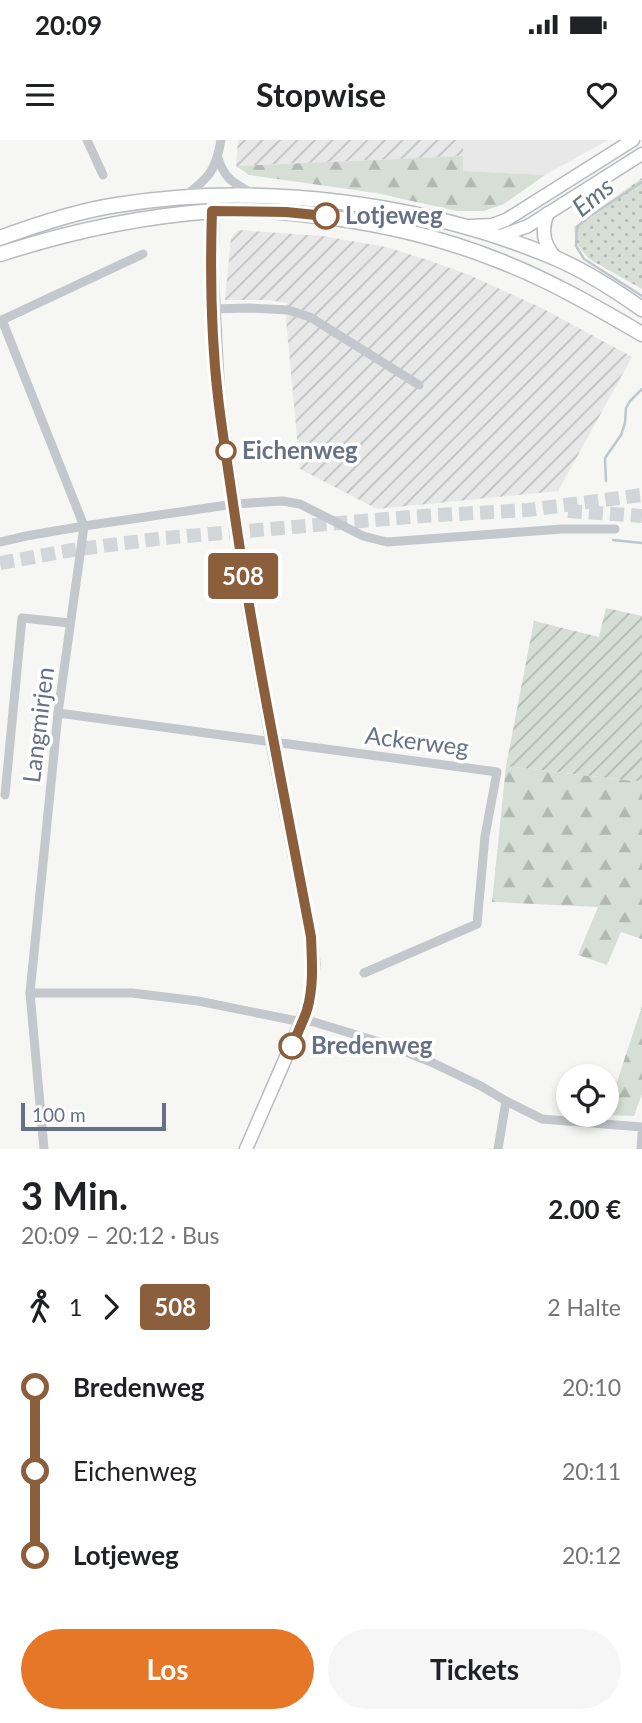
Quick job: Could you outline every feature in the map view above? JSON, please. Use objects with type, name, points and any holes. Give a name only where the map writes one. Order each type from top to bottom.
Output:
[{"type":"main road","points":[[0,238],[72,214],[115,205],[183,197],[258,196],[369,205],[498,237],[557,259],[642,309]]},
{"type":"main road","points":[[0,254],[75,232],[212,211],[286,212],[359,221],[406,230],[500,261],[551,284],[642,334]]},
{"type":"main road","points":[[453,244],[474,244],[498,237]]},
{"type":"main road","points":[[498,237],[496,246],[500,261]]},
{"type":"street","points":[[87,140],[103,175]]},
{"type":"street","points":[[183,197],[203,182],[218,158],[221,140]]},
{"type":"street","points":[[456,225],[475,227],[506,220],[633,140]]},
{"type":"street","points":[[506,220],[498,237],[548,214],[642,154]]},
{"type":"street","points":[[218,158],[222,172],[231,181],[258,196]]},
{"type":"street","points":[[213,196],[212,310],[218,397],[242,566],[311,937],[313,964],[311,993],[303,1021],[246,1149]]},
{"type":"street","points":[[548,214],[544,222],[544,235],[546,245],[557,259]]},
{"type":"street","points":[[1,321],[143,254]]},
{"type":"street","points":[[212,310],[288,310],[310,317],[419,385]]},
{"type":"street","name":"Langmirjen","points":[[1,321],[84,526],[58,713],[30,993],[44,1149]]},
{"type":"street","points":[[0,542],[84,526],[234,504],[291,502],[310,508],[363,536],[387,542],[562,529],[615,529]]},
{"type":"street","points":[[5,795],[22,618],[71,623]]},
{"type":"street","name":"Ackerweg","points":[[58,713],[497,772],[485,836],[477,924],[365,973]]},
{"type":"street","points":[[30,993],[132,993],[198,1001],[314,1022],[362,1036],[420,1058],[470,1080],[542,1119],[642,1127]]},
{"type":"street","points":[[498,1149],[506,1101]]},
{"type":"street","points":[[641,1149],[642,1134]]},
{"type":"shaded area","points":[[238,140],[463,140],[463,156],[236,166]]},
{"type":"shaded area","points":[[463,140],[608,140],[545,175],[462,171]]},
{"type":"shaded area","points":[[238,230],[323,236],[386,247],[428,260],[542,308],[632,357],[558,491],[377,509],[300,469],[286,319],[287,303],[225,300],[231,238]]},
{"type":"green space","points":[[463,156],[463,171],[545,175],[504,204],[484,211],[457,211],[376,193],[249,175],[236,166]]},
{"type":"green space","points":[[642,178],[642,289],[589,259],[576,243],[574,227]]},
{"type":"green space","points":[[606,608],[642,616],[642,782],[506,766],[534,621],[599,637]]},
{"type":"green space","points":[[506,766],[642,782],[642,939],[621,932],[607,965],[578,955],[598,907],[492,902]]},
{"type":"green space","points":[[642,1006],[642,1094],[634,1116],[619,1115],[619,1076]]},
{"type":"waterway","name":"Ems","points":[[642,182],[577,227],[576,246],[584,259],[642,296]]},
{"type":"waterway","points":[[606,481],[605,458],[621,435],[626,408],[642,389]]},
{"type":"waterway","points":[[613,540],[642,543]]},
{"type":"tunnel","points":[[0,563],[164,538],[422,516],[528,510],[642,495]]},
{"type":"tunnel","points":[[568,511],[642,516]]},
{"type":"bus line","name":"508","points":[[292,1046],[311,993],[311,937],[242,566],[218,397],[212,310],[212,211],[286,212],[326,216]]},
{"type":"place","name":"Lotjeweg","points":[[326,216]]},
{"type":"place","name":"Eichenweg","points":[[226,451]]},
{"type":"place","name":"Bredenweg","points":[[292,1046]]}]
